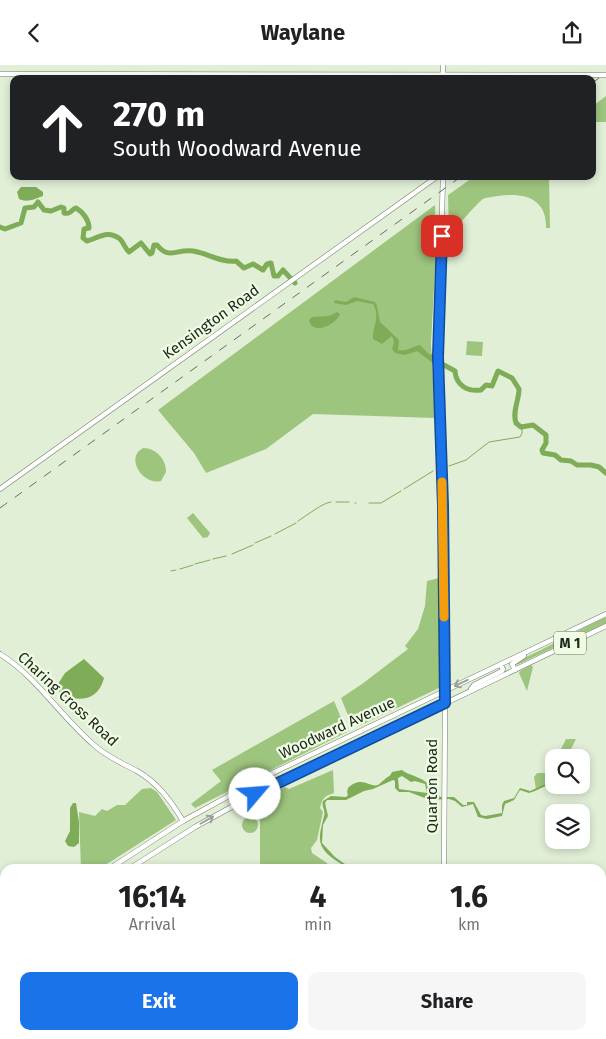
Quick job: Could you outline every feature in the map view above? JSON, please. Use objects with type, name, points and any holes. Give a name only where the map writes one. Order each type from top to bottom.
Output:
[{"type":"main road","points":[[0,74],[148,75]]},
{"type":"main road","points":[[583,75],[596,75]]},
{"type":"main road","name":"Kensington Road","points":[[0,489],[432,180]]},
{"type":"main road","name":"Quarton Road","points":[[443,180],[438,357],[443,506],[444,864]]},
{"type":"main road","name":"M 1","points":[[530,650],[606,614]]},
{"type":"main road","name":"Woodward Avenue","points":[[374,737],[606,626]]},
{"type":"main road","points":[[515,670],[512,666],[513,662],[530,650]]},
{"type":"main road","name":"Woodward Avenue","points":[[117,864],[183,821],[250,784],[530,650]]},
{"type":"main road","name":"Charing Cross Road","points":[[0,654],[28,675],[94,746],[155,784],[167,797],[183,821]]},
{"type":"main road","points":[[471,691],[474,685],[502,671],[503,669],[500,665]]},
{"type":"main road","points":[[372,725],[371,730],[374,737]]},
{"type":"main road","points":[[354,734],[358,737],[357,745]]},
{"type":"main road","name":"M 1","points":[[357,745],[374,737]]},
{"type":"main road","name":"Woodward Avenue","points":[[137,864],[218,814],[255,794],[357,745]]},
{"type":"main road","points":[[276,771],[274,779],[279,782]]},
{"type":"main road","points":[[250,784],[255,788],[255,794]]},
{"type":"main road","points":[[165,833],[164,838],[169,843]]},
{"type":"main road","points":[[145,846],[150,849],[149,856]]},
{"type":"shaded area","points":[[606,96],[606,122],[596,122],[596,104]]},
{"type":"shaded area","points":[[469,180],[549,180],[550,228],[546,228],[543,210],[532,199],[525,196],[508,195],[483,199],[449,236],[448,195]]},
{"type":"shaded area","points":[[21,187],[36,187],[43,192],[43,196],[28,201],[19,199],[17,192]]},
{"type":"shaded area","points":[[435,205],[436,250],[431,344],[435,418],[313,414],[266,449],[206,473],[194,453],[158,410]]},
{"type":"shaded area","points":[[354,297],[375,302],[380,322],[399,340],[398,350],[420,345],[430,355],[433,353],[434,364],[417,351],[405,355],[395,353],[392,349],[394,342],[392,336],[382,344],[373,339],[376,314],[373,304],[357,301],[346,305],[334,303],[335,300],[346,302]]},
{"type":"shaded area","points":[[337,312],[340,314],[338,318],[324,327],[315,327],[311,325],[309,320],[312,317],[329,316]]},
{"type":"shaded area","points":[[467,341],[483,342],[482,356],[466,355]]},
{"type":"shaded area","points":[[143,448],[156,452],[162,459],[166,472],[161,481],[148,479],[138,470],[135,458]]},
{"type":"shaded area","points":[[193,513],[210,533],[208,537],[203,538],[187,518]]},
{"type":"shaded area","points":[[439,578],[439,688],[359,726],[350,720],[341,698],[408,649],[405,646],[418,629],[425,606],[427,581]]},
{"type":"shaded area","points":[[606,617],[606,623],[515,665],[518,661]]},
{"type":"shaded area","points":[[84,659],[104,678],[101,686],[93,695],[87,698],[74,699],[60,695],[58,684],[65,673]]},
{"type":"shaded area","points":[[531,665],[533,667],[527,691],[519,673]]},
{"type":"shaded area","points":[[334,701],[347,732],[195,808],[191,804],[221,781],[212,770]]},
{"type":"shaded area","points":[[566,739],[576,739],[571,749],[561,749]]},
{"type":"shaded area","points":[[333,770],[334,793],[324,798],[322,802],[320,808],[323,812],[317,840],[311,848],[312,853],[327,864],[260,864],[260,798],[285,787],[289,789]]},
{"type":"shaded area","points":[[402,770],[424,780],[431,791],[437,791],[440,797],[454,797],[463,805],[467,805],[467,802],[474,802],[481,815],[485,816],[502,813],[504,801],[514,798],[520,788],[530,791],[545,784],[545,786],[529,793],[520,790],[514,800],[505,804],[502,816],[487,819],[478,817],[473,804],[462,807],[449,799],[430,800],[409,792],[399,792],[395,788],[395,781],[393,780],[346,800],[327,800],[325,803],[328,816],[323,825],[322,843],[335,857],[345,864],[342,864],[329,855],[321,845],[320,835],[324,814],[323,801],[331,796],[346,797],[348,795],[348,788],[357,782],[378,785],[390,776],[392,772]],"holes":[[[402,776],[411,782],[415,781],[425,784],[427,793],[399,789],[398,778]]]},
{"type":"shaded area","points":[[537,773],[545,773],[545,786],[536,790],[534,777]]},
{"type":"shaded area","points":[[151,788],[157,792],[176,820],[107,864],[81,864],[79,812],[95,816],[102,809],[107,811],[117,805],[125,805],[142,789]]},
{"type":"shaded area","points":[[73,803],[76,803],[79,822],[79,843],[74,847],[68,846],[65,841],[70,831],[70,808]]},
{"type":"shaded area","points":[[250,817],[258,825],[250,833],[242,825]]},
{"type":"waterway","points":[[0,227],[5,229],[21,223],[25,208],[34,207],[38,202],[44,210],[51,211],[61,207],[64,208],[64,213],[70,213],[76,208],[87,219],[89,228],[84,229],[83,238],[87,241],[107,234],[120,239],[129,252],[141,243],[150,254],[154,245],[157,245],[165,252],[198,252],[225,261],[236,261],[244,268],[253,264],[263,270],[267,264],[271,263],[274,276],[278,276],[283,270],[295,283]]},
{"type":"waterway","points":[[442,364],[455,371],[460,384],[471,390],[481,390],[486,385],[492,386],[498,371],[512,378],[519,389],[515,414],[516,423],[521,427],[533,425],[546,435],[543,453],[555,455],[561,460],[571,461],[577,465],[599,467],[606,473]]},
{"type":"waterway","points":[[449,466],[466,460],[489,442],[520,437],[522,427]]},
{"type":"waterway","points":[[404,489],[433,471]]},
{"type":"waterway","points":[[369,503],[381,503],[401,491]]},
{"type":"waterway","points":[[298,521],[331,502]]},
{"type":"waterway","points":[[336,502],[349,502]]},
{"type":"waterway","points":[[275,534],[296,523]]},
{"type":"waterway","points":[[255,543],[271,536]]},
{"type":"waterway","points":[[232,554],[253,545]]},
{"type":"waterway","points":[[213,559],[226,556]]},
{"type":"waterway","points":[[195,564],[210,560]]},
{"type":"waterway","points":[[180,569],[193,565]]},
{"type":"waterway","points":[[171,571],[176,570]]},
{"type":"railway","points":[[596,80],[606,73]]},
{"type":"railway","points":[[0,508],[456,180]]},
{"type":"slow traffic","points":[[442,482],[444,617]]},
{"type":"route","points":[[255,794],[445,703],[443,506],[438,357],[442,236]]}]
